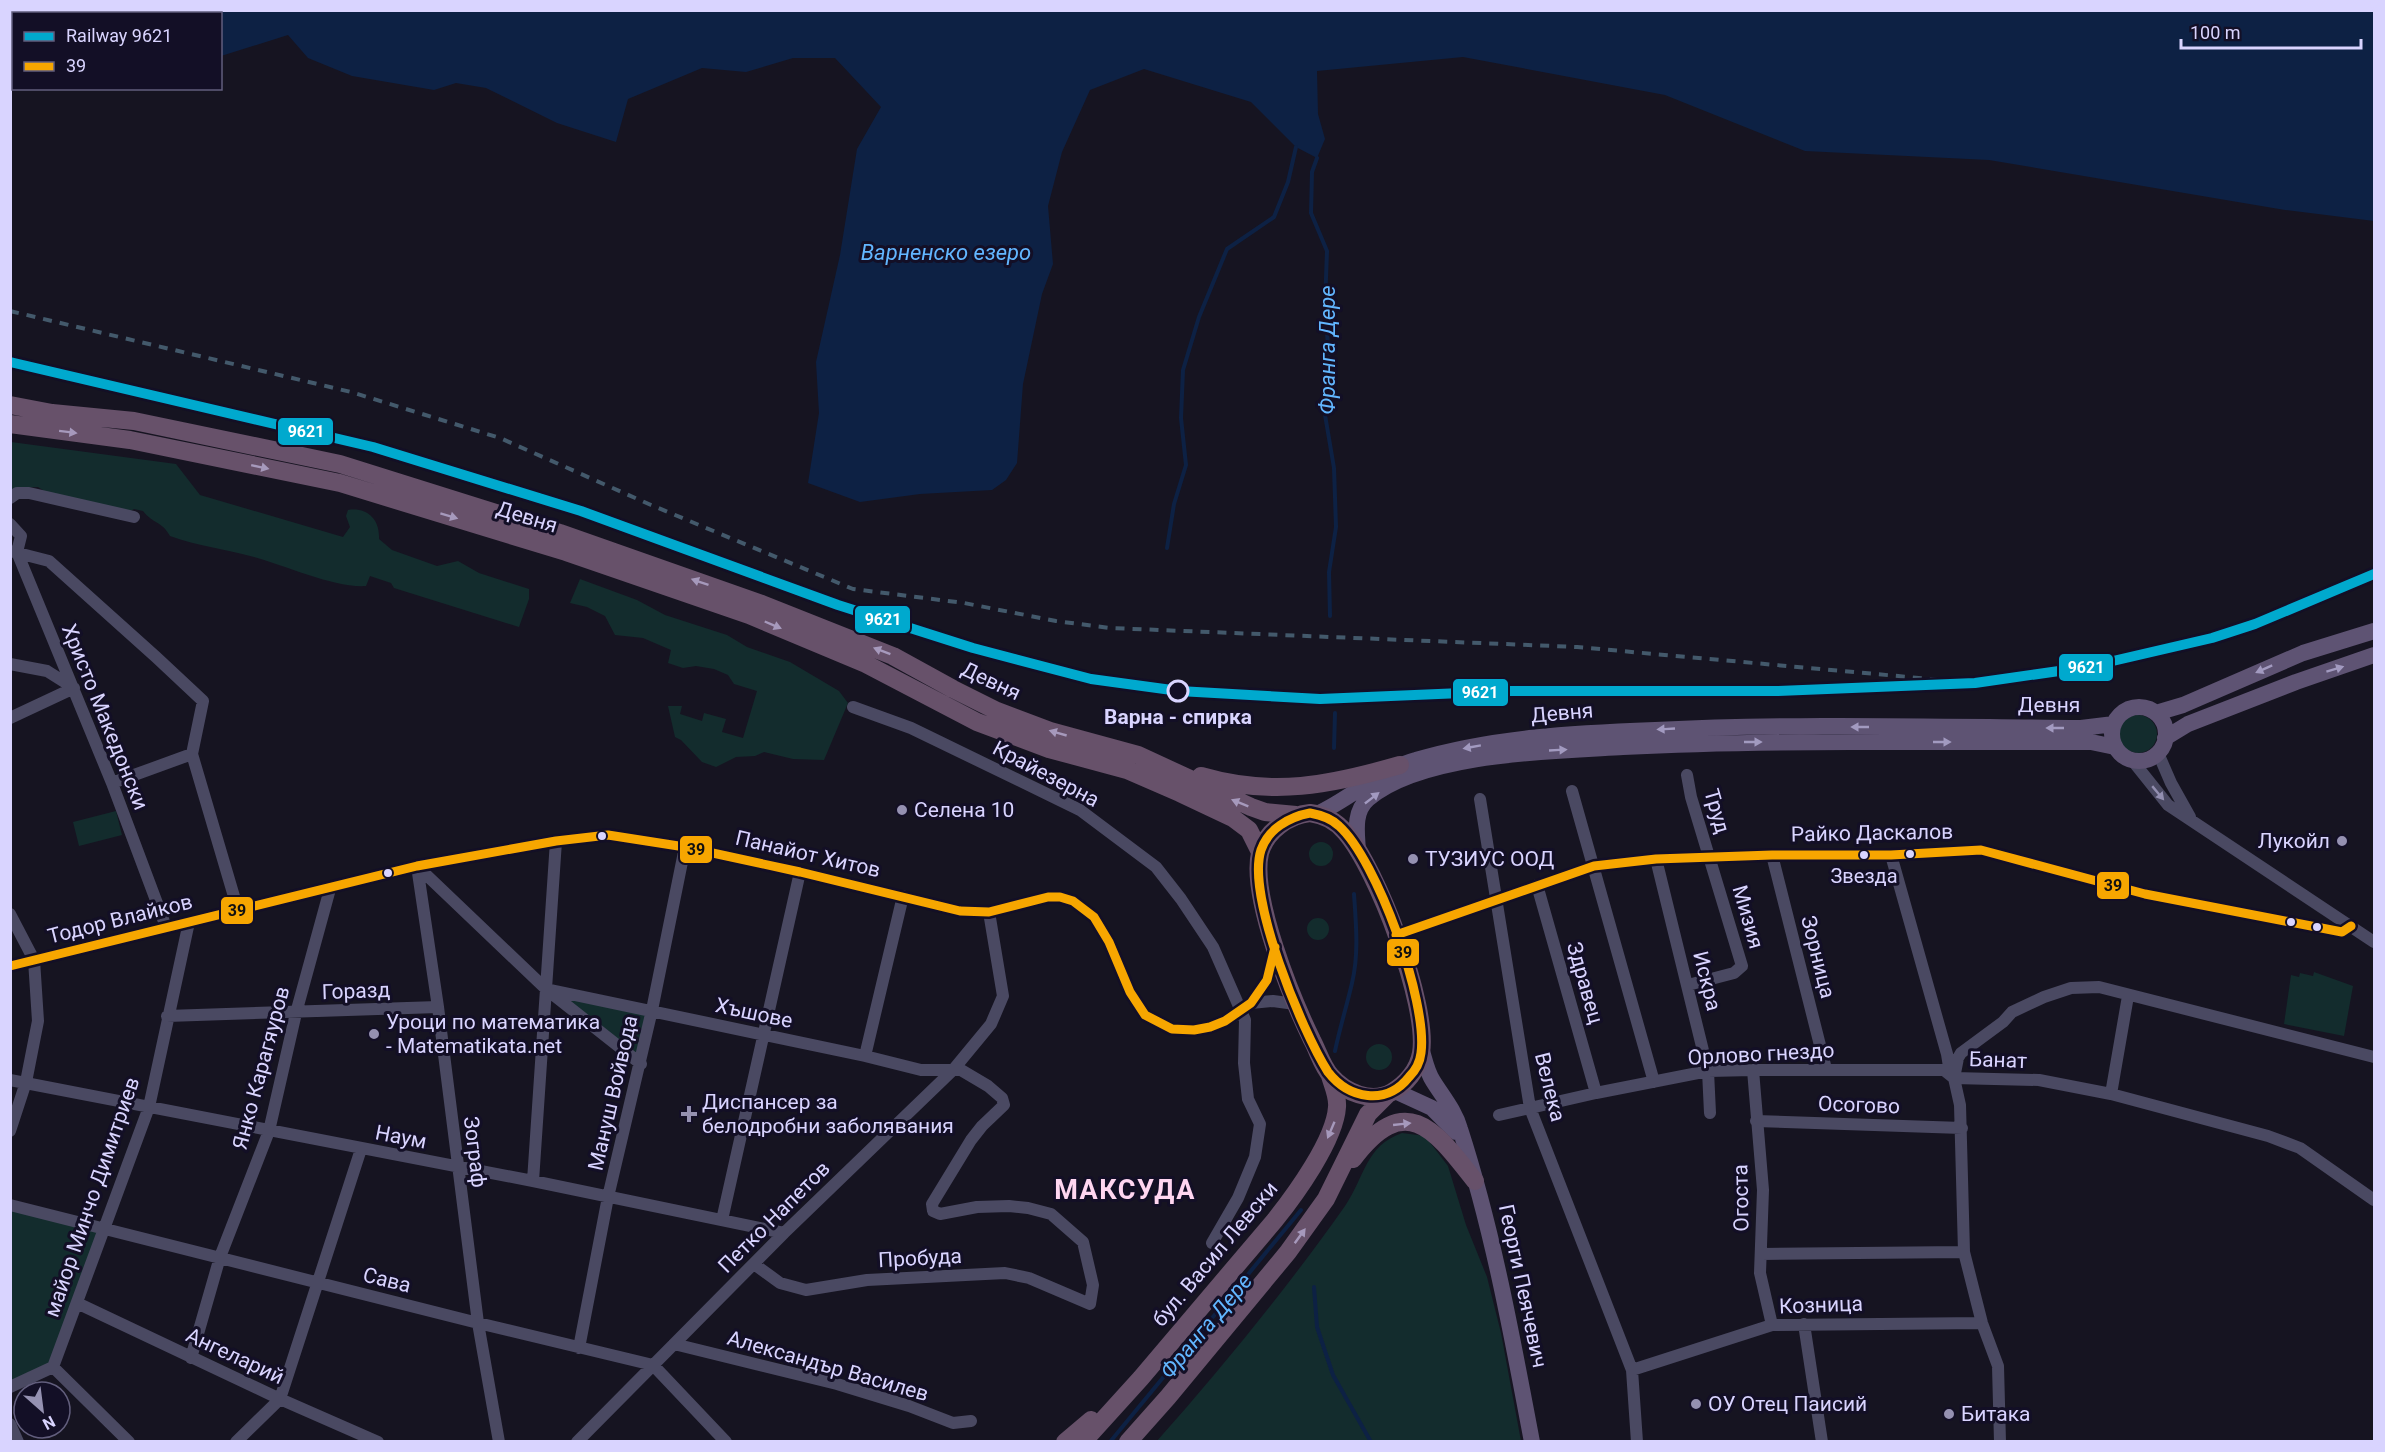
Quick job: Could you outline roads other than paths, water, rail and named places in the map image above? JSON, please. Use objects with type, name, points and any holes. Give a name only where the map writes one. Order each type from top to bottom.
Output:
[{"type":"highway","name":"Девня","points":[[10,405],[52,413],[134,422],[351,467],[560,533],[762,604],[893,656],[952,689],[998,711],[1050,731],[1138,755],[1251,807],[1265,812],[1296,815],[1317,814]]},
{"type":"highway","name":"Девня","points":[[10,424],[130,440],[340,483],[609,567],[749,615],[866,664],[977,722],[1018,738],[1127,770],[1180,793],[1233,818],[1249,830],[1260,852]]},
{"type":"highway","points":[[1159,764],[1219,781],[1259,788],[1291,788],[1325,784],[1400,765]]},
{"type":"highway","points":[[1317,814],[1329,818],[1341,827],[1358,851],[1377,886],[1396,935],[1422,1029],[1422,1051],[1416,1068],[1368,1114],[1331,1190]]},
{"type":"highway","points":[[1260,852],[1280,825],[1296,815]]},
{"type":"highway","name":"бул. Васил Левски","points":[[1083,1442],[1141,1378],[1275,1220],[1307,1175],[1326,1141],[1337,1110],[1336,1096],[1329,1074],[1295,1004],[1275,947],[1261,891],[1260,852]]},
{"type":"highway","points":[[1329,1074],[1343,1087],[1360,1095],[1391,1093]]},
{"type":"highway","points":[[1128,1442],[1267,1280],[1331,1190],[1374,1135],[1394,1124],[1404,1122],[1421,1124],[1437,1134],[1475,1181]]},
{"type":"highway","points":[[1065,1442],[1141,1378]]},
{"type":"main road","points":[[2156,713],[2183,705],[2303,653],[2374,631]]},
{"type":"main road","points":[[2162,746],[2162,720],[2147,708],[2137,707],[2127,710],[2114,724],[2112,740],[2115,747],[2121,754],[2132,760],[2141,761],[2162,746],[2188,724],[2296,682],[2374,655]]},
{"type":"main road","name":"Девня","points":[[1317,814],[1335,806],[1362,786],[1400,765],[1460,749],[1534,737],[1733,726],[2081,728],[2114,724]]},
{"type":"main road","name":"Девня","points":[[1358,851],[1358,815],[1367,800],[1400,781],[1426,772],[1493,758],[1549,751],[1729,742],[2091,742],[2115,747]]},
{"type":"main road","name":"Георги Пеячевич","points":[[1422,1051],[1430,1075],[1460,1126],[1497,1262],[1532,1442]]},
{"type":"main road","name":"Георги Пеячевич","points":[[1391,1093],[1432,1108],[1445,1119],[1464,1142]]},
{"type":"street","points":[[10,498],[17,494],[29,494],[134,517]]},
{"type":"street","name":"Христо Македонски","points":[[10,524],[21,536],[14,552],[74,688],[166,927]]},
{"type":"street","points":[[14,552],[49,561],[203,701],[192,754],[238,910]]},
{"type":"street","points":[[10,664],[47,671],[74,688]]},
{"type":"street","points":[[10,718],[74,688]]},
{"type":"street","name":"Кpaйeзepнa","points":[[853,707],[911,728],[1080,810],[1156,867],[1213,947],[1240,1012]]},
{"type":"street","points":[[2162,746],[2171,783],[2191,818]]},
{"type":"street","points":[[112,783],[192,754]]},
{"type":"street","points":[[2132,760],[2162,799],[2374,942]]},
{"type":"street","name":"Труд","points":[[1687,775],[1691,797],[1710,857]]},
{"type":"street","points":[[1572,791],[1654,1082]]},
{"type":"street","name":"Велека","points":[[1480,799],[1530,1108],[1632,1370],[1637,1442]]},
{"type":"street","name":"Панайот Хитов","points":[[556,841],[608,835],[686,847],[960,911],[989,912],[1048,897],[1060,897],[1073,901],[1094,917],[1109,942],[1136,1002],[1145,1015],[1157,1023],[1172,1029],[1194,1030],[1225,1021],[1240,1012]]},
{"type":"street","points":[[533,1181],[556,841]]},
{"type":"street","name":"Тодор Влайков","points":[[10,966],[417,866],[556,841]]},
{"type":"street","name":"Mануш Войвода","points":[[579,1348],[608,1197],[640,1064],[686,847]]},
{"type":"street","name":"Райко Даскалов","points":[[1396,935],[1594,866],[1656,859],[1772,855],[1891,855],[1981,850],[2145,894],[2342,932],[2350,926]]},
{"type":"street","name":"Зорница","points":[[1772,855],[1826,1069]]},
{"type":"street","points":[[1891,855],[1960,1105],[1964,1252],[1982,1323],[1998,1366],[2000,1442]]},
{"type":"street","name":"Мизия","points":[[1688,985],[1734,973],[1742,966],[1710,857]]},
{"type":"street","name":"Искра","points":[[1656,859],[1708,1071],[1710,1113]]},
{"type":"street","points":[[417,866],[546,989],[640,1064]]},
{"type":"street","name":"Зограф","points":[[417,866],[438,1007],[478,1323],[499,1442]]},
{"type":"street","points":[[722,1220],[800,872]]},
{"type":"street","name":"Здравец","points":[[1537,885],[1596,1093]]},
{"type":"street","name":"Янко Карагяуров","points":[[191,1358],[220,1257],[269,1131],[296,1012],[330,889]]},
{"type":"street","points":[[864,1056],[903,896]]},
{"type":"street","name":"Петко Напетов","points":[[583,1440],[653,1365],[784,1233],[953,1070],[991,1024],[1003,996],[989,912]]},
{"type":"street","points":[[10,914],[34,960],[38,1021],[26,1082],[10,1131]]},
{"type":"street","name":"майор Минчо Димитриев","points":[[54,1367],[149,1107],[189,922]]},
{"type":"street","points":[[1212,1243],[1238,1198],[1256,1157],[1260,1124],[1248,1099],[1244,1064],[1245,1020],[1240,1012],[1251,1003],[1267,980],[1275,947]]},
{"type":"street","name":"Банат","points":[[2374,1057],[2099,987],[2071,988],[2044,997],[2012,1012],[2003,1022],[1969,1046],[1958,1058],[1952,1076],[2039,1080],[2111,1094],[2268,1136],[2300,1148],[2374,1200]]},
{"type":"street","name":"Хъшове","points":[[546,989],[652,1010],[921,1070],[953,1070]]},
{"type":"street","points":[[2111,1094],[2128,996]]},
{"type":"street","points":[[1251,1003],[1273,1001],[1295,1004]]},
{"type":"street","name":"Горазд","points":[[167,1016],[438,1007]]},
{"type":"street","name":"Прoбудa","points":[[754,1264],[780,1283],[806,1290],[867,1280],[1005,1273],[1029,1278],[1090,1304],[1093,1285],[1083,1242],[1051,1214],[1009,1206],[977,1207],[940,1214],[933,1211],[932,1204],[971,1140],[1004,1105],[1002,1098],[988,1086],[961,1070],[953,1070]]},
{"type":"street","name":"Огоста","points":[[1753,1070],[1763,1190],[1760,1273],[1772,1325]]},
{"type":"street","name":"Орлово гнездо","points":[[1499,1115],[1708,1071],[1944,1070],[1952,1076]]},
{"type":"street","name":"Наум","points":[[10,1080],[533,1181],[784,1233]]},
{"type":"street","name":"Осогово","points":[[1756,1121],[1962,1128]]},
{"type":"street","points":[[236,1442],[280,1399],[361,1149]]},
{"type":"street","name":"Сава","points":[[10,1205],[653,1365]]},
{"type":"street","points":[[1761,1254],[1964,1252]]},
{"type":"street","name":"Ангеларий","points":[[76,1304],[378,1442]]},
{"type":"street","name":"Козница","points":[[1632,1370],[1772,1325],[1982,1323]]},
{"type":"street","points":[[1804,1324],[1822,1442]]},
{"type":"street","name":"Александър Василев","points":[[674,1344],[837,1384],[909,1406],[953,1423],[971,1421]]},
{"type":"street","points":[[653,1365],[726,1442]]},
{"type":"street","points":[[10,1387],[54,1367],[129,1442]]},
{"type":"street","points":[[10,1424],[18,1442]]},
{"type":"water","name":"Варненско езеро","points":[[2374,11],[2374,221],[2285,210],[1989,160],[1805,151],[1665,95],[1463,57],[1317,71],[1318,114],[1325,139],[1317,158],[1296,147],[1251,102],[1144,69],[1090,90],[1062,152],[1048,206],[1053,264],[1042,294],[1023,384],[1017,463],[1006,480],[992,490],[920,494],[860,502],[808,483],[819,413],[816,362],[840,255],[857,149],[881,107],[835,58],[793,58],[746,72],[702,68],[628,99],[616,142],[557,123],[486,88],[456,83],[434,90],[352,76],[308,58],[288,35],[222,56],[222,12],[139,12]]},
{"type":"waterway","points":[[1167,548],[1174,504],[1186,465],[1181,418],[1183,370],[1199,317],[1227,249],[1274,217],[1288,182],[1296,147]]},
{"type":"waterway","name":"Франга Дере","points":[[1317,158],[1312,172],[1311,213],[1327,251],[1325,305],[1329,360],[1323,403],[1334,468],[1336,527],[1329,572],[1330,616]]},
{"type":"waterway","name":"Франга Дере","points":[[1334,748],[1335,713]]},
{"type":"waterway","name":"Франга Дере","points":[[1335,1051],[1356,961],[1354,894]]},
{"type":"waterway","name":"Франга Дере","points":[[1110,1442],[1301,1210]]},
{"type":"waterway","points":[[1314,1287],[1317,1327],[1333,1375],[1371,1442]]},
{"type":"railway","points":[[10,311],[351,392],[500,438],[651,505],[853,589],[964,603],[1056,621],[1110,628],[1577,647],[1975,683]]},
{"type":"rail line","name":"9621","points":[[10,362],[373,447],[581,511],[838,605],[973,648],[1091,679],[1179,691],[1320,699],[1509,691],[1778,691],[1975,683],[2087,667],[2212,638],[2255,624],[2374,574]]},
{"type":"place","name":"Варна - спирка","points":[[1178,691]]},
{"type":"place","name":"Селена 10","points":[[902,810]]},
{"type":"place","name":"Лукойл","points":[[2342,841]]},
{"type":"place","name":"Звезда","points":[[1864,855]]},
{"type":"place","name":"ТУЗИУС ООД","points":[[1413,859]]},
{"type":"place","name":"Уроци по математика - Matematikata.net","points":[[374,1034]]},
{"type":"place","name":"Диспансер за белодробни заболявания","points":[[689,1114]]},
{"type":"place","name":"ОУ Отец Паисий","points":[[1696,1404]]},
{"type":"place","name":"Битака","points":[[1949,1414]]},
{"type":"district","name":"МАКСУДА","points":[[1125,1190]]}]
